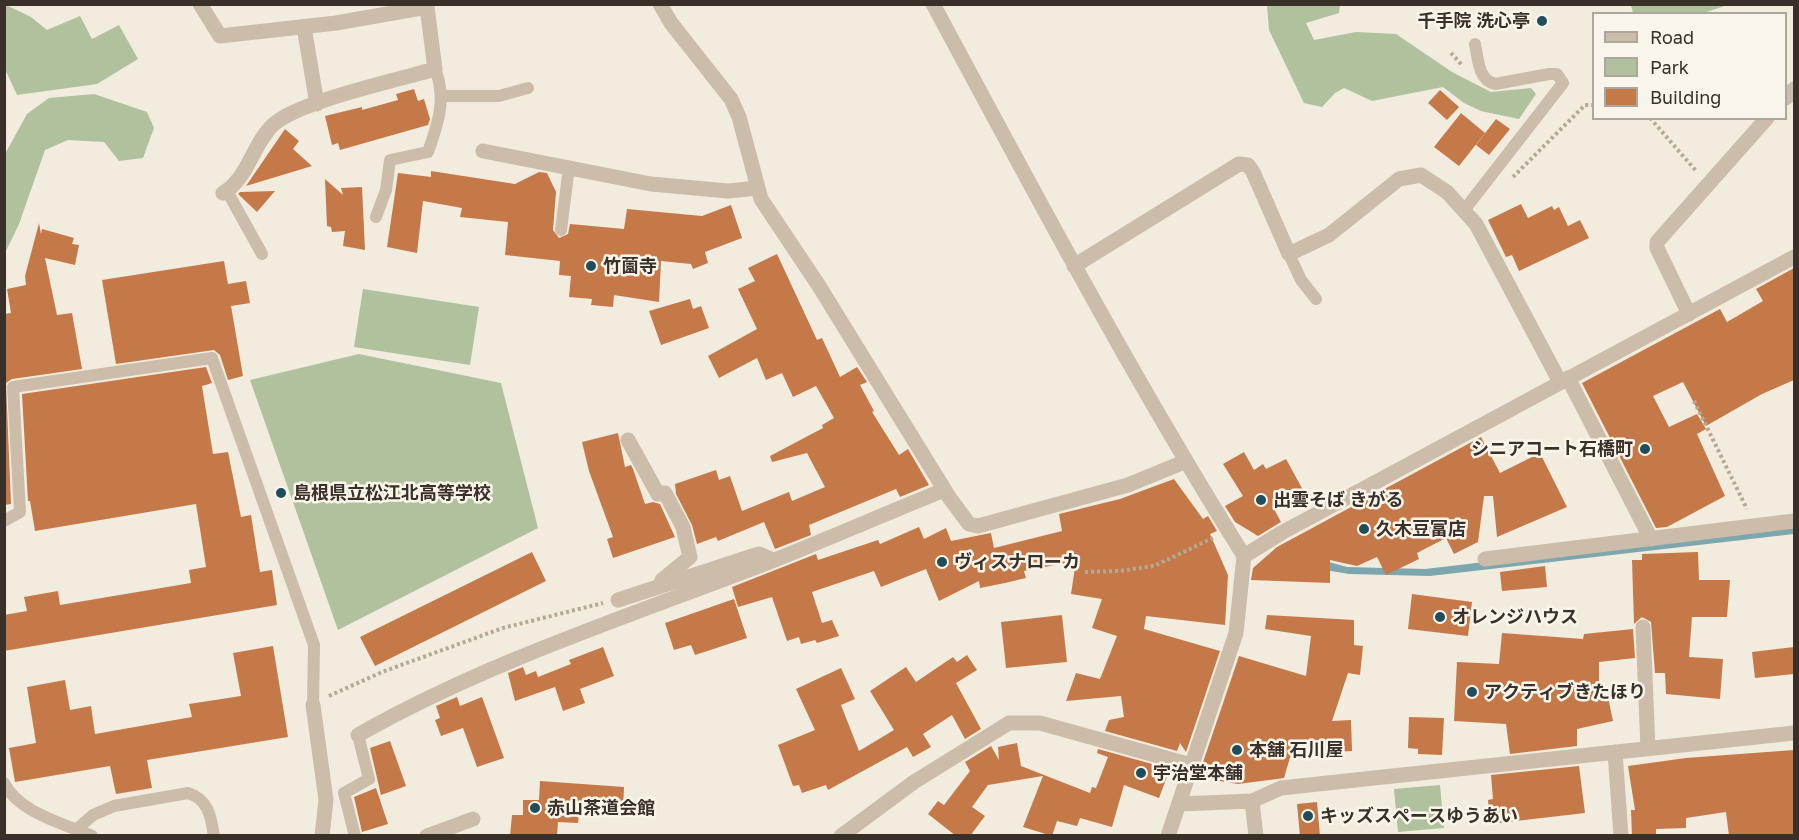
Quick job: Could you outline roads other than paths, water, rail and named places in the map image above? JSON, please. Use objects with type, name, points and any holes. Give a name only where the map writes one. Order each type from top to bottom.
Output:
[{"type":"street","points":[[200,4],[220,36],[304,27],[426,6],[435,69],[317,104],[273,126],[233,188],[225,192]]},
{"type":"street","points":[[660,4],[671,23],[731,99],[739,117],[761,199],[963,519],[969,524],[978,526],[1128,485],[1184,462]]},
{"type":"street","points":[[933,4],[1074,266],[1184,462],[1244,556],[1236,633],[1168,836]]},
{"type":"street","points":[[304,27],[317,104]]},
{"type":"street","points":[[1689,314],[1657,248],[1657,242],[1765,120]]},
{"type":"street","points":[[483,151],[674,187],[728,191],[758,188]]},
{"type":"street","points":[[1074,266],[1239,164],[1248,165],[1253,172],[1289,254],[1329,235],[1389,186],[1405,176],[1428,178],[1465,209],[1476,224],[1651,539]]},
{"type":"street","points":[[1244,556],[1283,532],[1794,257]]},
{"type":"street","points":[[628,440],[658,494],[665,493],[683,527],[690,557],[662,580],[661,586]]},
{"type":"street","points":[[358,735],[408,706],[489,670],[773,560],[944,490]]},
{"type":"street","points":[[1485,559],[1794,521]]},
{"type":"street","points":[[618,600],[759,554],[773,560]]},
{"type":"street","points":[[1643,627],[1648,748]]},
{"type":"street","points":[[313,705],[326,800],[322,836]]},
{"type":"street","points":[[841,836],[914,782],[1009,723],[1040,723],[1191,765]]},
{"type":"street","points":[[1180,804],[1252,801],[1281,788],[1794,733]]},
{"type":"street","points":[[1615,752],[1621,836]]},
{"type":"street","points":[[1252,801],[1256,836]]},
{"type":"street","points":[[427,836],[473,819]]},
{"type":"lane","points":[[1465,209],[1563,83],[1557,74],[1495,84],[1489,82],[1483,76],[1475,44]]},
{"type":"lane","points":[[376,217],[386,190],[390,160],[428,152],[442,96],[435,69]]},
{"type":"lane","points":[[442,96],[499,96],[528,88]]},
{"type":"lane","points":[[561,230],[569,167]]},
{"type":"lane","points":[[225,192],[262,254]]},
{"type":"lane","points":[[1289,254],[1301,280],[1316,299]]},
{"type":"lane","points":[[4,521],[20,512],[13,387],[212,358],[314,645],[313,705]]},
{"type":"lane","points":[[355,836],[344,793],[369,779],[358,735]]},
{"type":"lane","points":[[4,783],[14,798],[44,816],[92,836]]},
{"type":"lane","points":[[77,829],[93,814],[114,806],[188,793],[199,796],[206,805],[214,836]]},
{"type":"water","points":[[1794,526],[1794,534],[1430,576],[1349,574],[1325,570],[1293,552],[1347,567],[1425,569]]},
{"type":"place","name":"千手院 洗心亭","points":[[1542,21]]},
{"type":"place","name":"竹薗寺","points":[[591,266]]},
{"type":"place","name":"シニアコート石橋町","points":[[1645,449]]},
{"type":"place","name":"島根県立松江北高等学校","points":[[281,493]]},
{"type":"place","name":"出雲そば きがる","points":[[1261,500]]},
{"type":"place","name":"久木豆富店","points":[[1364,529]]},
{"type":"place","name":"ヴィスナローカ","points":[[942,562]]},
{"type":"place","name":"オレンジハウス","points":[[1440,617]]},
{"type":"place","name":"アクティブきたほり","points":[[1472,692]]},
{"type":"place","name":"本舗 石川屋","points":[[1237,750]]},
{"type":"place","name":"宇治堂本舗","points":[[1141,773]]},
{"type":"place","name":"赤山茶道会館","points":[[535,808]]},
{"type":"place","name":"キッズスペースゆうあい","points":[[1308,816]]}]
